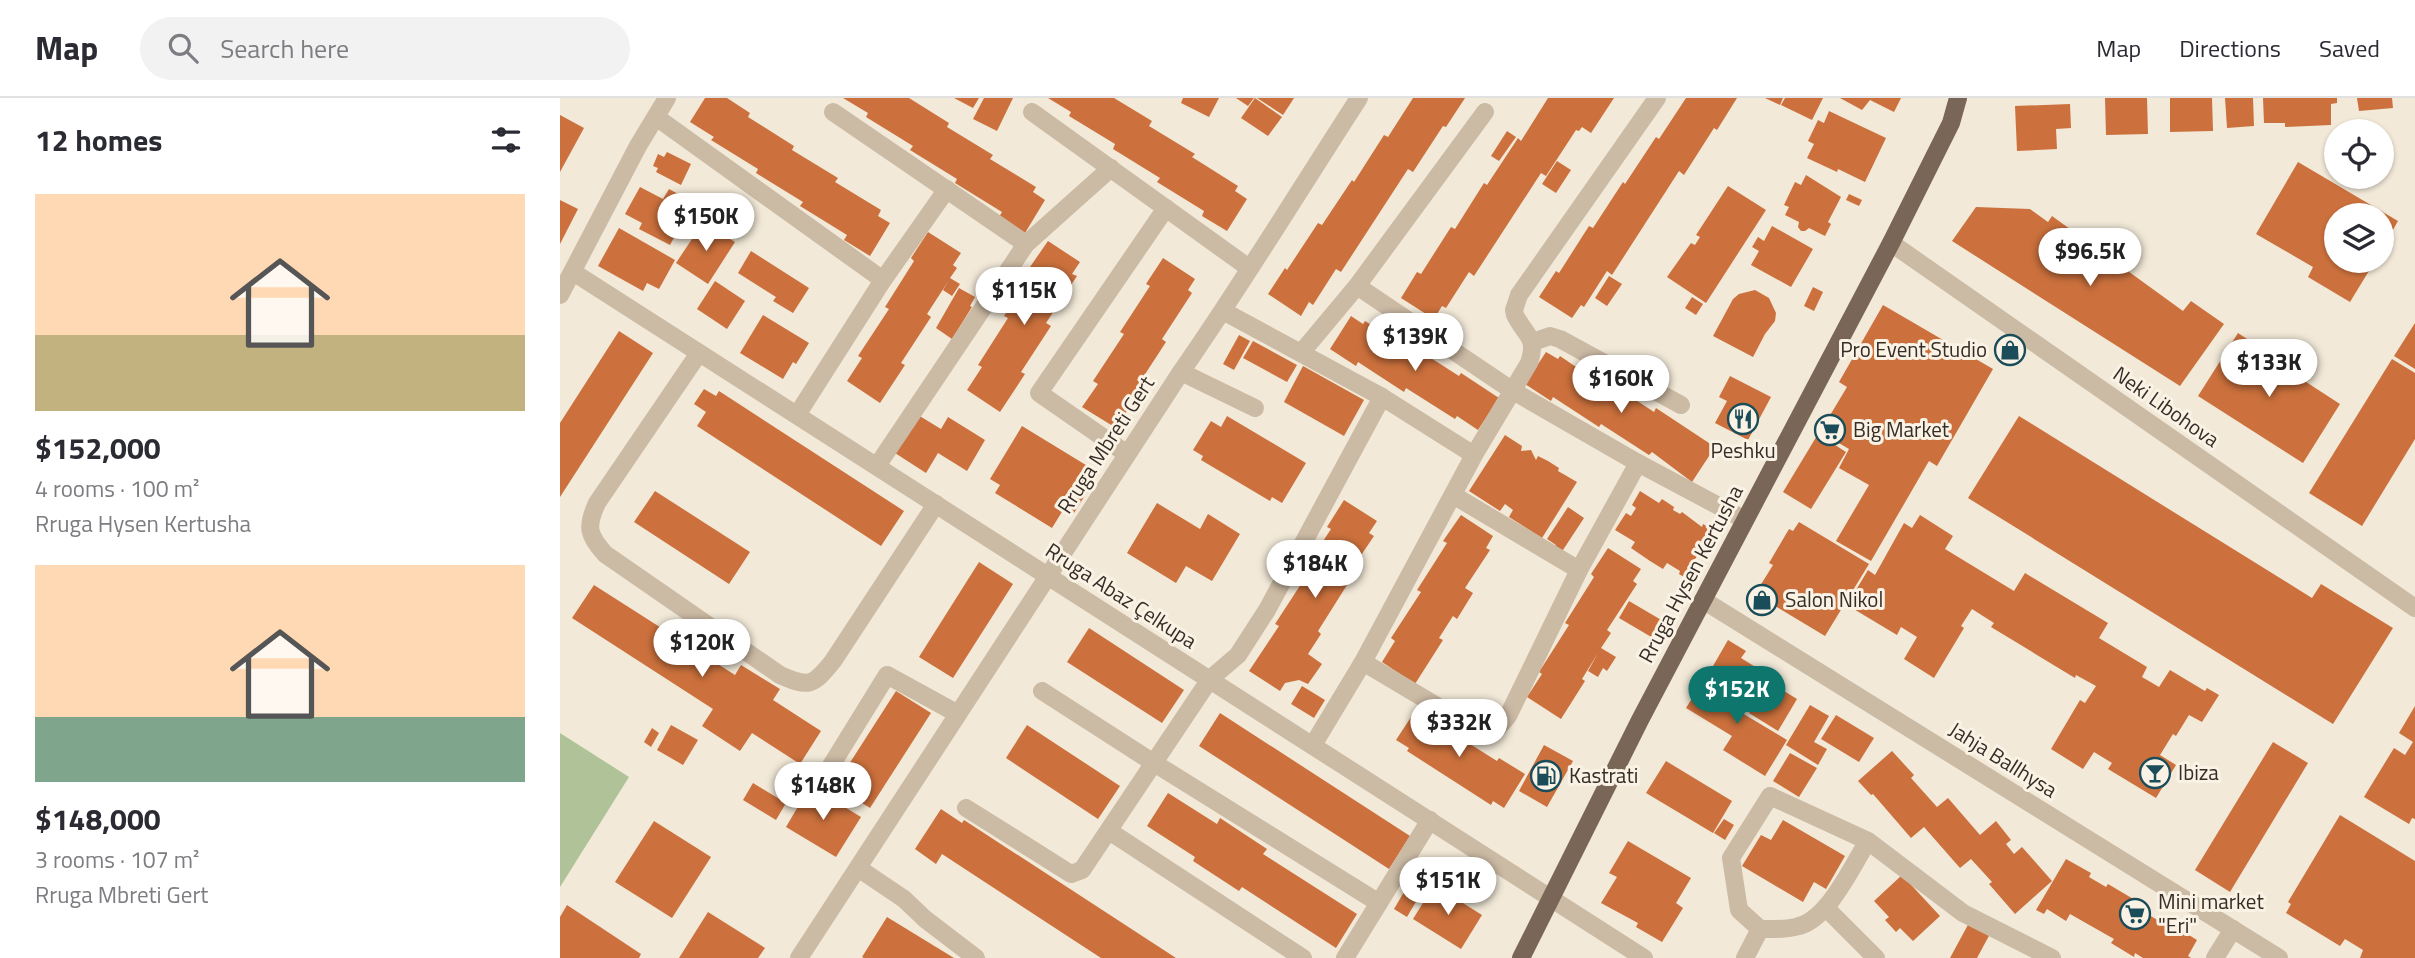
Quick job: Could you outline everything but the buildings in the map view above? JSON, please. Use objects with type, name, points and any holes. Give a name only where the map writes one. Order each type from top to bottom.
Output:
[{"type":"main road","name":"Rruga Hysen Kertusha","points":[[1521,958],[1640,720],[1891,243],[1951,123],[1958,98]]},
{"type":"street","points":[[560,295],[638,146],[667,98]]},
{"type":"street","name":"Rruga Mbreti Gert","points":[[799,958],[1127,454],[1223,312],[1359,98]]},
{"type":"street","points":[[1313,745],[1363,662],[1474,455],[1529,363],[1533,342],[1514,315],[1516,301],[1657,98]]},
{"type":"street","points":[[1032,111],[1249,268]]},
{"type":"street","points":[[833,112],[1026,244]]},
{"type":"street","points":[[1301,354],[1357,286],[1485,112]]},
{"type":"street","points":[[656,117],[883,280]]},
{"type":"street","points":[[877,466],[1026,244],[1111,168]]},
{"type":"street","points":[[797,415],[883,280],[947,189]]},
{"type":"street","points":[[1127,454],[1039,393],[1166,208]]},
{"type":"street","name":"Neki Libohova","points":[[1891,243],[2415,608]]},
{"type":"street","name":"Rruga Abaz Çelkupa","points":[[573,272],[1644,958]]},
{"type":"street","points":[[1357,286],[1513,391],[1638,463],[1745,520]]},
{"type":"street","points":[[1223,312],[1382,397],[1474,455]]},
{"type":"street","points":[[1533,342],[1550,336],[1560,339],[1681,405]]},
{"type":"street","points":[[699,353],[597,503],[590,520],[592,539],[605,554],[780,675],[801,684],[818,680],[936,504]]},
{"type":"street","points":[[1181,372],[1255,408]]},
{"type":"street","points":[[966,808],[1071,874],[1082,870],[1210,680],[1238,654],[1267,610],[1382,397]]},
{"type":"street","points":[[1363,662],[1482,733],[1495,731],[1508,716],[1579,570],[1638,463]]},
{"type":"street","points":[[1453,495],[1579,570]]},
{"type":"street","name":"Jahja Ballhysa","points":[[1703,600],[2279,958]]},
{"type":"street","points":[[824,777],[887,675],[958,713]]},
{"type":"street","points":[[1042,691],[1379,903]]},
{"type":"street","points":[[1868,841],[1826,908],[1802,926],[1760,929],[1739,910],[1731,858],[1770,796],[1868,841],[1963,913],[2052,958]]},
{"type":"street","points":[[1345,958],[1430,820]]},
{"type":"street","points":[[1109,831],[1303,958]]},
{"type":"street","points":[[858,868],[904,899],[975,958]]},
{"type":"street","points":[[1826,908],[1876,958]]},
{"type":"street","points":[[1745,958],[1760,929]]},
{"type":"street","points":[[2215,958],[2232,929]]},
{"type":"green space","points":[[560,733],[629,777],[560,887]]},
{"type":"place","name":"Pro Event Studio","points":[[2010,350]]},
{"type":"place","name":"Peshku","points":[[1743,419]]},
{"type":"place","name":"Big Market","points":[[1830,430]]},
{"type":"place","name":"Salon Nikol","points":[[1762,600]]},
{"type":"place","name":"Ibiza","points":[[2155,773]]},
{"type":"place","name":"Kastrati","points":[[1546,776]]},
{"type":"place","name":"Mini market \"Eri\"","points":[[2135,914]]}]
